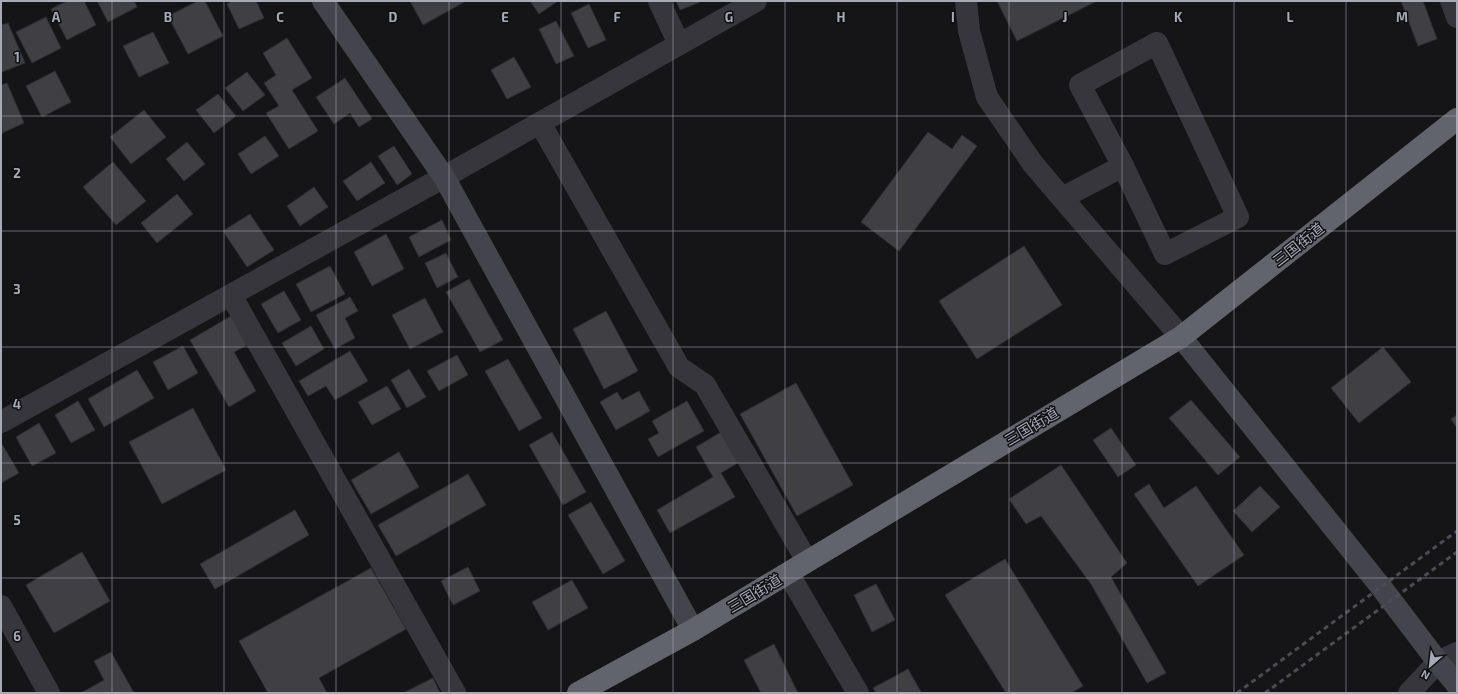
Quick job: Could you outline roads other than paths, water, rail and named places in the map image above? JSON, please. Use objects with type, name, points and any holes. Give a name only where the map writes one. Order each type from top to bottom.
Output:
[{"type":"highway","name":"三国街道","points":[[578,693],[693,630],[1181,337],[1457,119]]},
{"type":"street","points":[[323,1],[444,177],[693,630]]},
{"type":"street","points":[[659,1],[679,44]]},
{"type":"street","points":[[1,422],[444,177],[756,1]]},
{"type":"street","points":[[966,1],[969,32],[987,97],[1033,164],[1181,337],[1381,587],[1457,685]]},
{"type":"street","points":[[1451,1],[1457,17]]},
{"type":"street","points":[[1157,43],[1238,217],[1165,254],[1123,166],[1080,85],[1157,43]]},
{"type":"street","points":[[540,123],[679,366],[705,385],[808,561]]},
{"type":"street","points":[[1062,198],[1123,166]]},
{"type":"street","points":[[231,294],[455,693]]},
{"type":"street","points":[[788,573],[858,693]]},
{"type":"street","points":[[1,606],[49,693]]},
{"type":"street","points":[[1409,693],[1438,662],[1457,653]]},
{"type":"railway","points":[[1237,693],[1457,531]]},
{"type":"railway","points":[[1265,693],[1457,552]]}]
